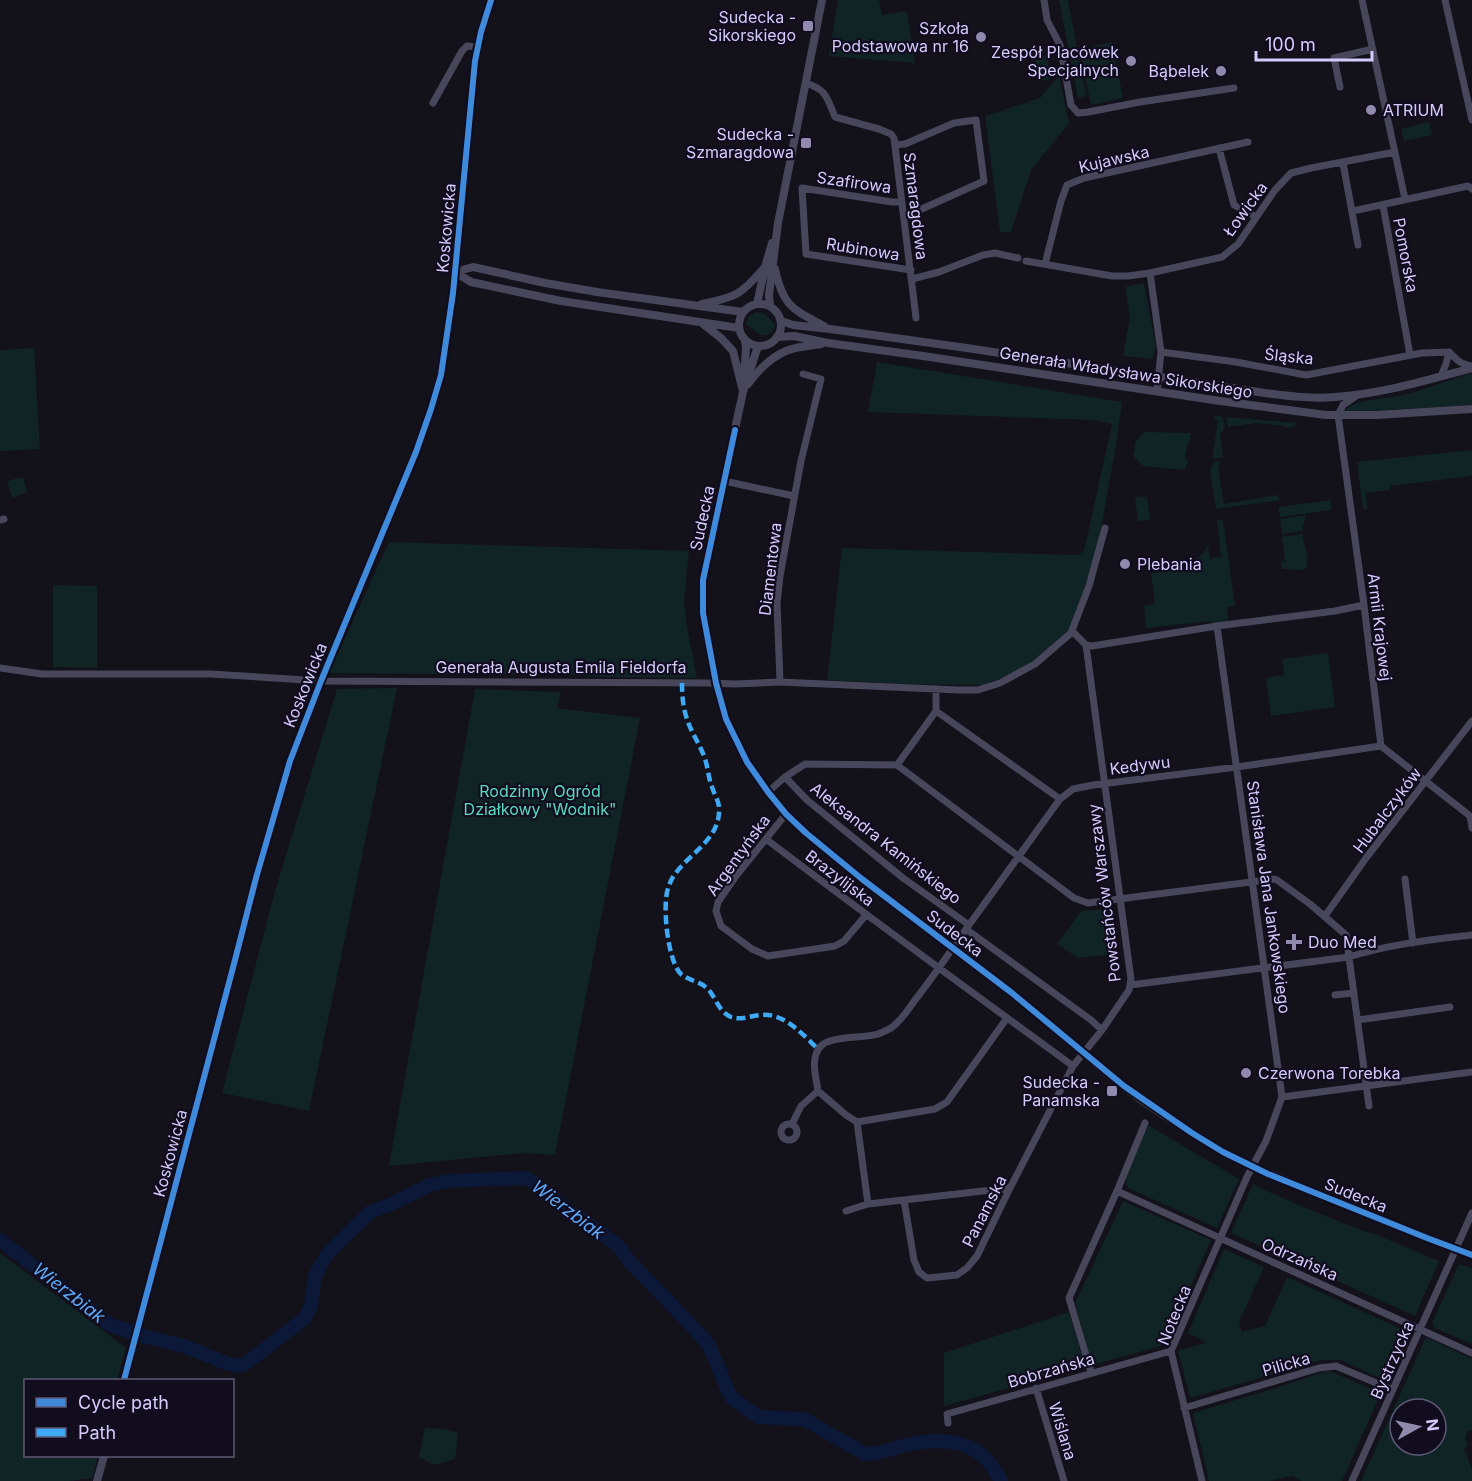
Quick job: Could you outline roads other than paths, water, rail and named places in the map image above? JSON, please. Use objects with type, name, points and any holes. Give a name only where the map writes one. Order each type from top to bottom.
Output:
[{"type":"street","name":"Koskowicka","points":[[124,1379],[263,851],[290,761],[431,409],[445,355],[478,47],[491,0]]},
{"type":"street","points":[[757,304],[769,265],[778,223],[822,0]]},
{"type":"street","points":[[1044,0],[1047,20],[1060,45],[1071,105],[1078,113],[1234,88]]},
{"type":"street","name":"Pomorska","points":[[1362,0],[1404,199],[1383,204],[1410,355]]},
{"type":"street","points":[[1446,0],[1472,120]]},
{"type":"street","points":[[434,103],[462,51],[467,46],[478,47]]},
{"type":"street","points":[[1340,87],[1334,58],[1373,49]]},
{"type":"street","name":"Szmaragdowa","points":[[806,83],[819,87],[835,117],[891,134],[894,138],[916,318]]},
{"type":"street","points":[[895,145],[905,144],[954,123],[976,120],[984,182],[904,217]]},
{"type":"street","name":"Kujawska","points":[[1045,264],[1067,185],[1084,178],[1248,142]]},
{"type":"street","points":[[1219,148],[1234,205],[1256,217]]},
{"type":"street","name":"Łowicka","points":[[1026,261],[1112,276],[1128,276],[1222,256],[1238,244],[1275,190],[1291,173],[1395,152]]},
{"type":"street","points":[[1343,163],[1358,245]]},
{"type":"street","points":[[1404,199],[1468,186],[1472,189]]},
{"type":"street","name":"Szafirowa","points":[[802,188],[901,202]]},
{"type":"street","name":"Rubinowa","points":[[802,188],[806,254],[911,270]]},
{"type":"street","points":[[1353,211],[1383,204]]},
{"type":"street","points":[[458,247],[468,262],[566,287],[742,312]]},
{"type":"street","points":[[912,279],[939,272],[983,255],[995,253],[1018,258]]},
{"type":"street","points":[[468,262],[455,272],[471,282],[561,301],[739,328]]},
{"type":"street","points":[[695,305],[734,296],[769,265]]},
{"type":"street","points":[[769,265],[771,306]]},
{"type":"street","points":[[769,265],[786,301],[800,314],[830,329]]},
{"type":"street","points":[[1150,273],[1161,352],[1157,392]]},
{"type":"street","points":[[453,293],[471,282]]},
{"type":"street","points":[[751,305],[771,306],[781,321],[777,337],[769,344],[758,346],[749,343],[739,328],[742,312],[751,305]]},
{"type":"street","name":"Generała Władysława Sikorskiego","points":[[781,321],[797,326],[1299,397],[1327,398],[1390,390],[1472,367]]},
{"type":"street","points":[[702,323],[722,338],[733,351],[743,392]]},
{"type":"street","name":"Generała Władysława Sikorskiego","points":[[777,337],[794,336],[828,343],[1274,409],[1376,416],[1472,409]]},
{"type":"street","name":"Sudecka","points":[[743,392],[745,340]]},
{"type":"street","points":[[743,392],[770,361],[784,352],[793,348],[828,343]]},
{"type":"street","name":"Sudecka","points":[[758,346],[743,392],[710,545],[702,595],[704,624],[726,719],[747,762],[768,792],[806,833],[862,879],[1012,993],[1124,1086],[1160,1112],[1223,1152],[1253,1167],[1472,1255]]},
{"type":"street","points":[[1449,351],[1458,361],[1472,367]]},
{"type":"street","points":[[1441,376],[1449,351]]},
{"type":"street","name":"Śląska","points":[[1161,352],[1236,362],[1306,375],[1410,355],[1449,351]]},
{"type":"street","name":"Diamentowa","points":[[780,682],[777,603],[780,576],[801,461],[821,379],[803,374]]},
{"type":"street","points":[[1338,415],[1343,405],[1356,395]]},
{"type":"street","name":"Armii Krajowej","points":[[1338,415],[1381,746]]},
{"type":"street","points":[[724,481],[794,496]]},
{"type":"street","name":"Generała Augusta Emila Fieldorfa","points":[[0,668],[42,674],[176,673],[321,681],[735,684],[780,682],[978,690],[1000,683],[1035,664],[1072,631],[1089,586],[1105,528]]},
{"type":"street","points":[[1072,631],[1086,645],[1098,645],[1364,605]]},
{"type":"street","name":"Stanisława Jana Jankowskiego","points":[[1217,626],[1282,1097],[1266,1141],[1253,1167]]},
{"type":"street","name":"Powstańców Warszawy","points":[[1083,1053],[1102,1030],[1130,985],[1086,645]]},
{"type":"street","points":[[897,765],[936,711],[936,689]]},
{"type":"street","points":[[936,711],[1060,799]]},
{"type":"street","name":"Hubalczyków","points":[[1324,916],[1472,721]]},
{"type":"street","points":[[1381,746],[1471,816],[1472,828]]},
{"type":"street","name":"Kedywu","points":[[967,927],[1060,799],[1067,792],[1078,787],[1381,746]]},
{"type":"street","points":[[768,792],[805,764],[897,765],[1082,902],[1277,880],[1346,935],[1369,1106]]},
{"type":"street","name":"Aleksandra Kamińskiego","points":[[785,777],[807,800],[903,878],[1102,1030]]},
{"type":"street","name":"Argentyńska","points":[[786,814],[718,902],[716,911],[721,926],[752,949],[768,956],[835,946],[844,941],[866,915]]},
{"type":"street","name":"Brazylijska","points":[[766,839],[1073,1066]]},
{"type":"street","points":[[1405,879],[1413,943]]},
{"type":"street","name":"Aleksandra Kamińskiego","points":[[818,1091],[814,1067],[815,1056],[823,1044],[879,1034],[892,1027],[901,1019],[967,927]]},
{"type":"street","points":[[1130,985],[1349,957],[1413,943],[1472,935]]},
{"type":"street","points":[[1335,995],[1354,993]]},
{"type":"street","points":[[1358,1020],[1450,1006]]},
{"type":"street","points":[[792,1124],[801,1106],[818,1091],[857,1122],[935,1109],[947,1102],[1007,1018]]},
{"type":"street","name":"Panamska","points":[[904,1200],[914,1260],[919,1272],[927,1278],[957,1275],[967,1268],[977,1256],[1073,1066],[1083,1053]]},
{"type":"street","points":[[1282,1097],[1472,1072]]},
{"type":"street","points":[[857,1122],[868,1204]]},
{"type":"street","points":[[1091,1372],[1069,1298],[1145,1123]]},
{"type":"street","name":"Notecka","points":[[1202,1481],[1171,1351],[1253,1167]]},
{"type":"street","points":[[846,1211],[868,1204],[1010,1188]]},
{"type":"street","name":"Odrzańska","points":[[1116,1191],[1472,1353]]},
{"type":"street","points":[[1456,1249],[1472,1214]]},
{"type":"street","name":"Bystrzycka","points":[[1352,1481],[1456,1249]]},
{"type":"street","name":"Bobrzańska","points":[[948,1423],[947,1414],[1171,1351]]},
{"type":"street","name":"Pilicka","points":[[1184,1408],[1319,1368],[1336,1366],[1393,1390]]},
{"type":"street","name":"Wiślana","points":[[1036,1388],[1064,1481]]},
{"type":"street","points":[[97,1481],[103,1457]]},
{"type":"waterway","name":"Wierzbiak","points":[[0,1240],[110,1325],[184,1346],[237,1366],[249,1361],[305,1318],[311,1305],[315,1276],[328,1253],[370,1212],[430,1185],[448,1181],[526,1178],[622,1250],[629,1261],[709,1345],[732,1398],[758,1417],[804,1419],[865,1454],[926,1442],[958,1444],[977,1451],[992,1466],[1001,1481]]},
{"type":"place","name":"Sudecka - Sikorskiego","points":[[808,26]]},
{"type":"place","name":"Szkoła Podstawowa nr 16","points":[[981,37]]},
{"type":"place","name":"Zespół Placówek Specjalnych","points":[[1131,61]]},
{"type":"place","name":"Bąbelek","points":[[1221,71]]},
{"type":"place","name":"ATRIUM","points":[[1371,110]]},
{"type":"place","name":"Sudecka - Szmaragdowa","points":[[806,143]]},
{"type":"place","name":"Plebania","points":[[1125,564]]},
{"type":"place","name":"Duo Med","points":[[1294,942]]},
{"type":"place","name":"Czerwona Torebka","points":[[1246,1073]]},
{"type":"place","name":"Sudecka - Panamska","points":[[1112,1091]]},
{"type":"park label","name":"Rodzinny Ogród Działkowy \"Wodnik\"","points":[[540,800]]}]
